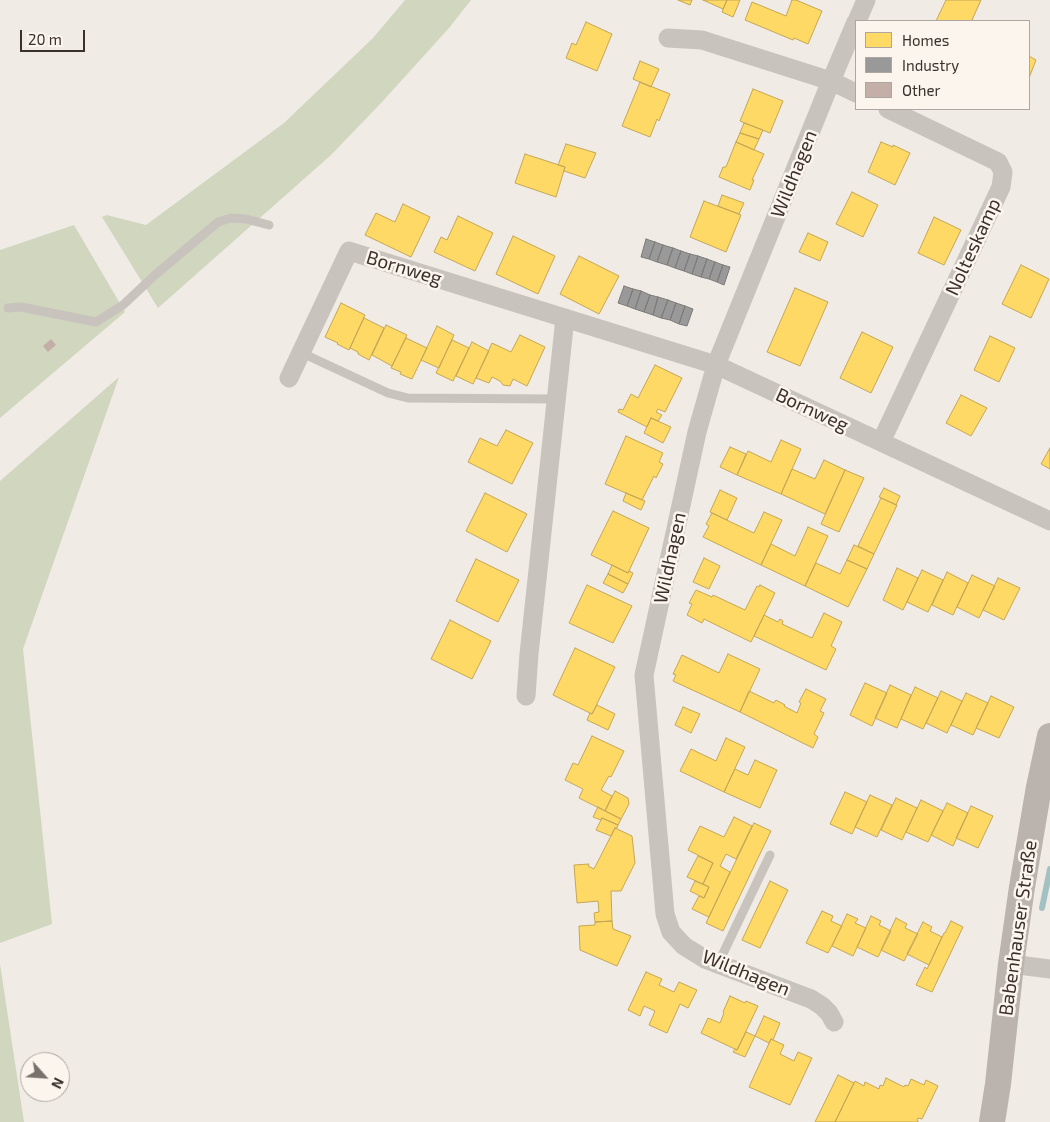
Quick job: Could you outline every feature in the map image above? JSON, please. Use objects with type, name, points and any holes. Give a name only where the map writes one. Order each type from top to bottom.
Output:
[{"type":"main road","name":"Babenhauser Straße","points":[[992,1122],[1023,878],[1050,736]]},
{"type":"street","name":"Wildhagen","points":[[857,20],[866,0]]},
{"type":"street","name":"Wildhagen","points":[[834,1022],[822,1006],[811,999],[705,959],[684,946],[671,932],[665,914],[644,675],[697,432],[716,366],[855,24]]},
{"type":"street","points":[[668,38],[702,40],[831,81],[855,93]]},
{"type":"street","name":"Nolteskamp","points":[[881,442],[1001,187],[1003,172],[998,162],[890,110]]},
{"type":"street","name":"Bornweg","points":[[289,378],[348,251],[716,366],[1050,522]]},
{"type":"street","points":[[526,696],[565,318]]},
{"type":"street","points":[[1011,964],[1050,969]]},
{"type":"lane","points":[[8,308],[22,307],[96,322],[123,305],[155,274],[218,222],[231,218],[246,219],[269,225]]},
{"type":"lane","points":[[302,353],[388,393],[408,398],[557,399]]},
{"type":"lane","points":[[718,964],[770,856]]},
{"type":"green space","points":[[405,0],[471,0],[449,28],[331,155],[158,308],[102,217],[107,215],[146,225],[284,123],[373,38]]},
{"type":"green space","points":[[74,225],[125,312],[0,418],[0,250]]},
{"type":"green space","points":[[119,377],[23,649],[52,924],[0,943],[0,481]]},
{"type":"green space","points":[[0,964],[24,1122],[0,1122]]},
{"type":"building: Homes","points":[[678,0],[692,0],[690,5]]},
{"type":"building: Homes","points":[[703,0],[727,0],[723,9]]},
{"type":"building: Homes","points":[[727,0],[740,0],[733,17],[722,12]]},
{"type":"building: Homes","points":[[792,0],[822,11],[808,44],[794,38],[793,40],[745,20],[752,2],[786,16]]},
{"type":"building: Homes","points":[[946,0],[981,0],[972,20],[936,20]]},
{"type":"building: Homes","points":[[586,22],[612,34],[597,71],[566,58],[572,43],[576,45]]},
{"type":"building: Homes","points":[[1030,57],[1036,60],[1030,75]]},
{"type":"building: Homes","points":[[640,61],[659,69],[651,87],[633,79]]},
{"type":"building: Homes","points":[[640,82],[670,94],[650,137],[622,126]]},
{"type":"building: Homes","points":[[753,89],[783,101],[770,133],[740,121]]},
{"type":"building: Homes","points":[[744,123],[763,130],[759,139],[740,133]]},
{"type":"building: Homes","points":[[740,133],[759,139],[754,150],[736,142]]},
{"type":"building: Homes","points":[[736,142],[764,154],[752,180],[754,180],[750,190],[719,177],[723,167],[726,167]]},
{"type":"building: Homes","points":[[881,142],[910,153],[895,185],[868,172]]},
{"type":"building: Homes","points":[[566,144],[596,153],[585,178],[564,171],[565,167],[558,165]]},
{"type":"building: Homes","points":[[525,154],[565,167],[556,197],[515,183]]},
{"type":"building: Homes","points":[[852,192],[878,205],[863,237],[836,224]]},
{"type":"building: Homes","points":[[722,195],[744,203],[739,214],[718,206]]},
{"type":"building: Homes","points":[[704,201],[741,215],[726,252],[690,237]]},
{"type":"building: Homes","points":[[403,204],[430,217],[411,257],[365,235],[376,213],[395,222]]},
{"type":"building: Homes","points":[[458,216],[493,233],[475,271],[434,252],[441,237],[447,240]]},
{"type":"building: Homes","points":[[934,217],[961,230],[944,265],[918,253]]},
{"type":"building: Homes","points":[[808,233],[828,242],[820,261],[799,252]]},
{"type":"building: Homes","points":[[513,236],[555,256],[538,294],[496,274]]},
{"type":"building: Homes","points":[[579,256],[619,276],[599,314],[560,294]]},
{"type":"building: Homes","points":[[1021,265],[1049,279],[1031,318],[1002,304]]},
{"type":"building: Homes","points":[[795,288],[828,302],[800,366],[767,352]]},
{"type":"building: Homes","points":[[341,303],[365,315],[349,350],[325,337]]},
{"type":"building: Homes","points":[[364,318],[384,328],[369,360],[350,348]]},
{"type":"building: Homes","points":[[386,325],[407,335],[392,366],[372,355]]},
{"type":"building: Homes","points":[[437,326],[454,335],[439,368],[421,360]]},
{"type":"building: Homes","points":[[862,332],[893,347],[871,393],[840,378]]},
{"type":"building: Homes","points":[[520,335],[545,347],[527,386],[513,379],[510,386],[503,385],[492,377],[489,383],[476,378],[492,343],[511,352]]},
{"type":"building: Homes","points":[[990,336],[1015,348],[999,382],[974,370]]},
{"type":"building: Homes","points":[[406,338],[427,348],[412,379],[391,368]]},
{"type":"building: Homes","points":[[452,340],[469,348],[453,381],[436,373]]},
{"type":"building: Homes","points":[[472,342],[489,351],[473,384],[456,376]]},
{"type":"building: Homes","points":[[655,365],[682,378],[665,412],[658,409],[656,412],[662,415],[658,421],[651,418],[647,427],[618,412],[619,409],[623,410],[631,394],[638,398]]},
{"type":"building: Homes","points":[[961,395],[987,408],[971,436],[946,423]]},
{"type":"building: Homes","points":[[651,418],[671,427],[663,443],[644,433]]},
{"type":"building: Homes","points":[[506,430],[533,443],[512,484],[468,462],[480,438],[497,446]]},
{"type":"building: Homes","points":[[626,436],[663,453],[659,462],[663,464],[656,478],[654,476],[642,500],[605,484]]},
{"type":"building: Homes","points":[[781,440],[801,449],[781,494],[737,475],[748,451],[771,462]]},
{"type":"building: Homes","points":[[730,447],[746,454],[737,475],[720,467]]},
{"type":"building: Homes","points":[[1050,448],[1050,469],[1041,464]]},
{"type":"building: Homes","points":[[824,460],[845,470],[825,514],[781,494],[792,469],[815,479]]},
{"type":"building: Homes","points":[[845,470],[864,478],[839,532],[821,524]]},
{"type":"building: Homes","points":[[884,488],[900,496],[896,505],[879,497]]},
{"type":"building: Homes","points":[[720,490],[737,498],[727,520],[710,512]]},
{"type":"building: Homes","points":[[485,493],[527,514],[507,552],[466,531]]},
{"type":"building: Homes","points":[[626,493],[645,501],[641,510],[623,501]]},
{"type":"building: Homes","points":[[881,498],[897,505],[874,554],[858,546]]},
{"type":"building: Homes","points":[[613,511],[649,528],[628,573],[591,555]]},
{"type":"building: Homes","points":[[764,512],[782,520],[761,565],[703,537],[709,526],[706,524],[712,513],[754,533]]},
{"type":"building: Homes","points":[[808,527],[828,536],[805,586],[761,565],[771,544],[795,556]]},
{"type":"building: Homes","points":[[854,545],[874,554],[867,569],[847,560]]},
{"type":"building: Homes","points":[[704,558],[720,566],[709,589],[693,582]]},
{"type":"building: Homes","points":[[476,559],[519,580],[498,622],[456,601]]},
{"type":"building: Homes","points":[[847,560],[867,569],[848,607],[805,586],[816,563],[840,574]]},
{"type":"building: Homes","points":[[612,565],[628,573],[629,571],[633,573],[628,584],[608,574]]},
{"type":"building: Homes","points":[[897,568],[918,578],[903,610],[883,600]]},
{"type":"building: Homes","points":[[922,570],[943,580],[928,612],[907,602]]},
{"type":"building: Homes","points":[[947,572],[968,583],[953,615],[932,605]]},
{"type":"building: Homes","points":[[608,574],[628,584],[623,593],[603,583]]},
{"type":"building: Homes","points":[[972,575],[995,586],[979,618],[957,607]]},
{"type":"building: Homes","points":[[998,578],[1020,588],[1004,620],[983,610]]},
{"type":"building: Homes","points":[[587,585],[632,606],[613,643],[569,623]]},
{"type":"building: Homes","points":[[760,585],[775,593],[751,642],[704,619],[702,623],[687,615],[692,604],[689,603],[696,590],[712,597],[713,595],[745,610],[757,586],[759,587]]},
{"type":"building: Homes","points":[[824,613],[842,622],[831,646],[836,649],[826,670],[754,636],[764,615],[778,622],[780,619],[783,621],[782,624],[812,638]]},
{"type":"building: Homes","points":[[450,620],[491,641],[472,679],[431,659]]},
{"type":"building: Homes","points":[[575,648],[615,667],[592,714],[553,695]]},
{"type":"building: Homes","points":[[728,654],[760,669],[740,712],[673,681],[676,675],[673,674],[682,655],[719,673]]},
{"type":"building: Homes","points":[[865,683],[887,693],[872,726],[850,715]]},
{"type":"building: Homes","points":[[890,685],[911,695],[897,728],[875,718]]},
{"type":"building: Homes","points":[[915,687],[938,698],[923,729],[901,719]]},
{"type":"building: Homes","points":[[806,689],[826,699],[820,711],[824,713],[814,734],[818,737],[813,748],[740,712],[749,691],[774,703],[776,700],[797,713],[801,703],[799,702]]},
{"type":"building: Homes","points":[[941,691],[962,701],[947,733],[926,723]]},
{"type":"building: Homes","points":[[966,693],[988,703],[973,735],[951,725]]},
{"type":"building: Homes","points":[[991,696],[1014,707],[999,738],[976,728]]},
{"type":"building: Homes","points":[[597,705],[615,714],[608,730],[587,720]]},
{"type":"building: Homes","points":[[683,707],[700,714],[691,733],[675,725]]},
{"type":"building: Homes","points":[[592,736],[624,751],[611,777],[609,776],[601,790],[612,796],[605,811],[579,798],[583,789],[565,780],[573,763],[578,765]]},
{"type":"building: Homes","points":[[726,738],[745,747],[724,792],[680,771],[691,749],[716,761]]},
{"type":"building: Homes","points":[[755,760],[777,770],[760,808],[724,792],[735,769],[748,775]]},
{"type":"building: Homes","points":[[615,791],[628,798],[629,804],[621,819],[605,811]]},
{"type":"building: Homes","points":[[845,792],[867,802],[852,834],[830,824]]},
{"type":"building: Homes","points":[[870,795],[892,805],[877,837],[855,827]]},
{"type":"building: Homes","points":[[896,798],[917,808],[902,840],[881,830]]},
{"type":"building: Homes","points":[[921,800],[943,811],[928,842],[906,832]]},
{"type":"building: Homes","points":[[947,803],[968,813],[953,846],[931,835]]},
{"type":"building: Homes","points":[[971,806],[993,816],[978,848],[956,838]]},
{"type":"building: Homes","points":[[598,807],[621,819],[618,825],[602,818],[601,820],[593,817]]},
{"type":"building: Homes","points":[[734,817],[752,826],[736,859],[726,854],[720,866],[730,872],[709,917],[692,909],[699,896],[704,898],[709,887],[703,884],[713,863],[688,850],[700,826],[724,837]]},
{"type":"building: Homes","points":[[602,818],[618,825],[611,836],[596,830]]},
{"type":"building: Homes","points":[[754,823],[771,831],[723,931],[706,923]]},
{"type":"building: Homes","points":[[615,828],[632,836],[635,863],[621,891],[611,891],[612,921],[595,922],[594,913],[599,912],[598,901],[577,903],[574,865],[589,864],[588,866],[594,869]]},
{"type":"building: Homes","points":[[698,856],[713,863],[703,884],[687,877]]},
{"type":"building: Homes","points":[[695,881],[709,887],[704,898],[690,891]]},
{"type":"building: Homes","points":[[770,881],[788,890],[760,948],[742,940]]},
{"type":"building: Homes","points":[[822,911],[833,916],[831,921],[842,926],[828,953],[806,943]]},
{"type":"building: Homes","points":[[847,914],[858,919],[855,923],[866,928],[853,956],[832,946]]},
{"type":"building: Homes","points":[[871,916],[881,921],[879,925],[891,931],[878,957],[857,947]]},
{"type":"building: Homes","points":[[896,918],[907,924],[905,928],[918,934],[904,961],[881,950]]},
{"type":"building: Homes","points":[[612,921],[613,929],[631,936],[617,966],[580,950],[579,926],[595,925],[595,922]]},
{"type":"building: Homes","points":[[951,921],[963,927],[932,992],[916,985],[925,967],[927,969]]},
{"type":"building: Homes","points":[[923,922],[932,927],[930,931],[942,937],[929,965],[907,954]]},
{"type":"building: Homes","points":[[646,972],[662,979],[659,985],[674,992],[679,982],[697,990],[688,1008],[680,1004],[667,1033],[649,1025],[655,1011],[644,1006],[640,1016],[628,1010]]},
{"type":"building: Homes","points":[[730,996],[745,1003],[746,1001],[758,1006],[737,1050],[701,1033],[708,1018],[720,1023]]},
{"type":"building: Homes","points":[[764,1016],[780,1023],[773,1040],[771,1039],[769,1043],[755,1036]]},
{"type":"building: Homes","points":[[746,1032],[755,1036],[745,1057],[733,1052],[735,1049],[737,1050]]},
{"type":"building: Homes","points":[[771,1039],[784,1045],[780,1054],[794,1061],[798,1052],[812,1058],[790,1105],[749,1087]]},
{"type":"building: Homes","points":[[838,1075],[854,1083],[835,1122],[815,1122]]},
{"type":"building: Homes","points":[[886,1078],[904,1087],[905,1085],[908,1086],[911,1079],[924,1085],[926,1080],[938,1086],[922,1119],[918,1118],[918,1122],[835,1122],[855,1081],[864,1086],[865,1082],[879,1089],[880,1085],[883,1086]]},
{"type":"building: Industry","points":[[646,239],[655,242],[649,259],[641,257]]},
{"type":"building: Industry","points":[[655,242],[663,245],[657,262],[649,259]]},
{"type":"building: Industry","points":[[663,245],[673,248],[667,265],[657,262]]},
{"type":"building: Industry","points":[[673,248],[681,251],[675,268],[667,265]]},
{"type":"building: Industry","points":[[681,251],[690,254],[684,271],[675,268]]},
{"type":"building: Industry","points":[[690,254],[698,256],[692,274],[684,271]]},
{"type":"building: Industry","points":[[698,256],[707,259],[701,277],[692,274]]},
{"type":"building: Industry","points":[[707,259],[715,262],[709,279],[701,277]]},
{"type":"building: Industry","points":[[715,262],[723,265],[717,282],[709,279]]},
{"type":"building: Industry","points":[[723,265],[730,267],[724,285],[717,282]]},
{"type":"building: Industry","points":[[624,286],[633,289],[627,306],[618,303]]},
{"type":"building: Industry","points":[[633,289],[641,291],[635,309],[627,306]]},
{"type":"building: Industry","points":[[641,291],[650,295],[644,312],[635,309]]},
{"type":"building: Industry","points":[[650,295],[658,297],[653,315],[644,312]]},
{"type":"building: Industry","points":[[658,297],[668,300],[661,318],[653,315]]},
{"type":"building: Industry","points":[[668,300],[676,303],[670,320],[661,318]]},
{"type":"building: Industry","points":[[676,303],[685,306],[679,324],[670,320]]},
{"type":"building: Industry","points":[[685,306],[693,309],[687,326],[679,324]]},
{"type":"building: Other","points":[[51,339],[56,345],[48,352],[43,346]]},
{"type":"waterway","points":[[1042,908],[1050,869]]}]
